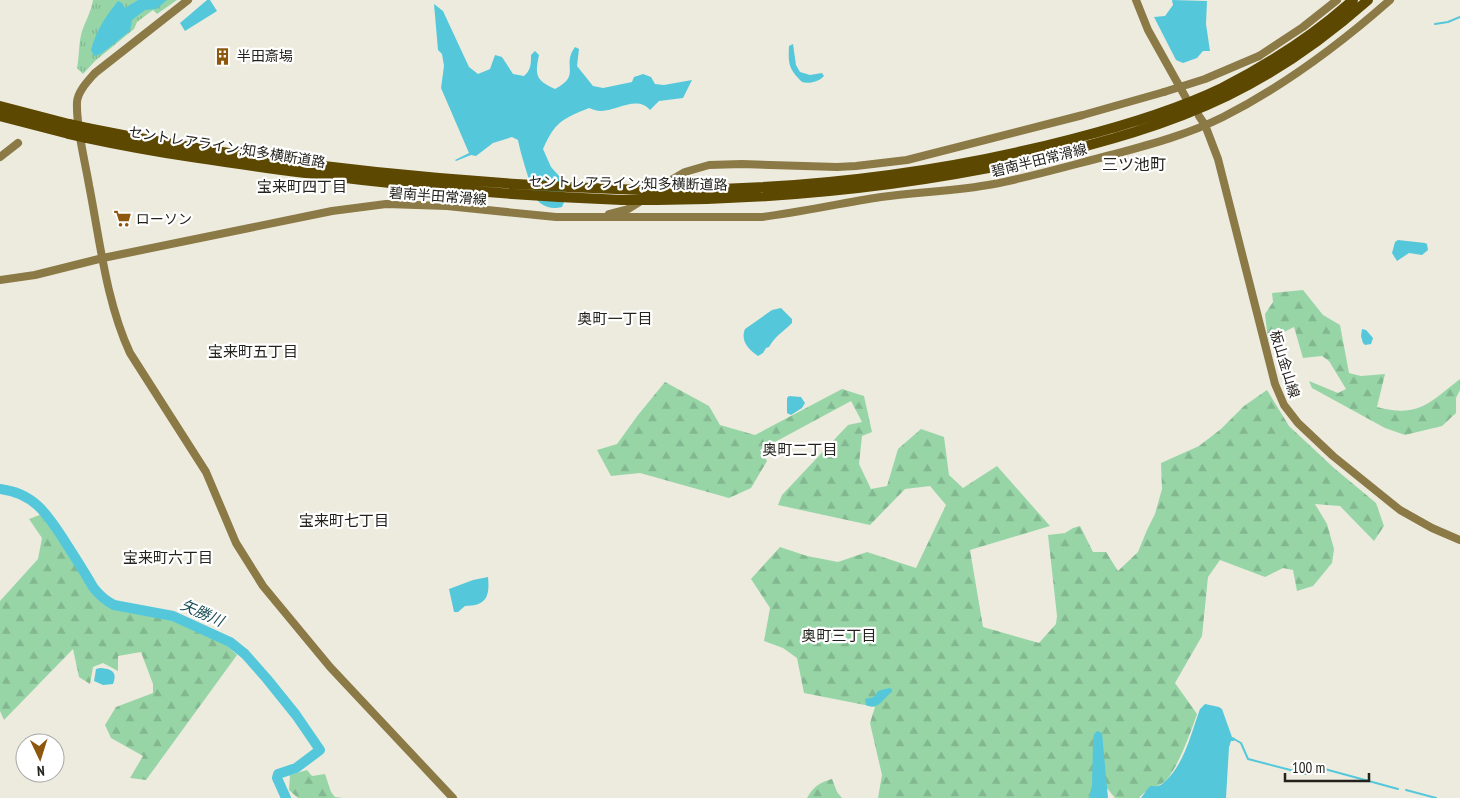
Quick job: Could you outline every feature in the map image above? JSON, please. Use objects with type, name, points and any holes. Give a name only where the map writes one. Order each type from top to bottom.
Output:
[{"type":"highway","name":"セントレアライン;知多横断道路","points":[[0,116],[69,129],[202,159],[287,171],[521,195],[644,193],[672,190],[767,187],[889,175],[1016,153],[1112,128],[1177,108],[1245,76],[1307,37],[1353,0]]},
{"type":"highway","name":"セントレアライン;知多横断道路","points":[[87,133],[265,158],[410,175],[514,184],[622,200],[707,200],[795,195],[912,182],[1028,160],[1133,133],[1206,106],[1248,85],[1312,46],[1368,0]]},
{"type":"highway","name":"セントレアライン;知多横断道路","points":[[0,106],[69,129]]},
{"type":"main road","points":[[188,0],[95,73],[85,85],[77,100],[84,162],[112,304],[130,352],[206,472],[236,543],[263,586],[330,668],[453,798]]},
{"type":"main road","points":[[1136,0],[1148,30],[1186,98]]},
{"type":"main road","name":"碧南半田常滑線","points":[[582,218],[619,212],[637,204],[644,193],[685,172],[709,165],[856,166],[907,160],[1083,115],[1181,87],[1222,73],[1259,56],[1303,27],[1337,0]]},
{"type":"main road","name":"碧南半田常滑線","points":[[0,280],[35,275],[103,258],[332,211],[386,204],[447,206],[528,215],[582,218],[652,216],[762,217],[867,199],[994,184],[1159,142],[1205,125],[1254,100],[1315,61],[1361,26],[1390,0]]},
{"type":"main road","name":"板山金山線","points":[[1199,116],[1205,125],[1218,159],[1275,384],[1284,406],[1298,423],[1333,456],[1400,510],[1432,528],[1460,540]]},
{"type":"main road","points":[[0,157],[18,144]]},
{"type":"main road","points":[[644,193],[644,210],[646,214],[652,216]]},
{"type":"green space","points":[[93,0],[177,0],[157,14],[153,10],[137,22],[134,29],[95,61],[83,74],[77,68],[80,38]]},
{"type":"green space","points":[[1303,290],[1323,315],[1340,325],[1349,373],[1361,376],[1385,374],[1377,407],[1403,411],[1423,406],[1460,379],[1460,390],[1456,398],[1456,413],[1442,426],[1405,435],[1385,428],[1312,388],[1309,381],[1338,393],[1346,389],[1329,361],[1322,356],[1303,358],[1294,327],[1268,340],[1265,314],[1273,302],[1272,293]]},
{"type":"green space","points":[[665,382],[709,406],[720,425],[755,435],[842,389],[864,396],[872,432],[862,436],[859,464],[871,489],[887,486],[898,449],[921,429],[944,437],[949,475],[963,488],[997,466],[1050,526],[970,550],[983,627],[1039,643],[1056,624],[1057,616],[1048,535],[1065,533],[1080,526],[1093,552],[1106,552],[1118,571],[1138,552],[1155,514],[1162,489],[1161,463],[1199,446],[1221,429],[1244,406],[1267,390],[1289,426],[1334,468],[1376,503],[1384,526],[1374,541],[1340,506],[1315,504],[1327,524],[1334,549],[1332,563],[1313,586],[1297,591],[1293,570],[1283,568],[1265,577],[1220,560],[1208,577],[1202,636],[1175,683],[1197,714],[1181,756],[1168,778],[1139,798],[1115,798],[1106,787],[1097,798],[878,798],[882,775],[870,723],[875,707],[804,693],[797,658],[783,648],[764,641],[770,608],[751,579],[780,547],[807,556],[838,562],[867,552],[916,568],[946,505],[930,486],[905,489],[870,525],[778,505],[782,495],[848,425],[862,422],[851,401],[760,450],[767,461],[751,488],[729,498],[640,473],[611,476],[597,450],[617,444]]},
{"type":"green space","points":[[42,514],[109,607],[173,619],[223,642],[237,655],[146,780],[130,778],[143,756],[111,738],[105,725],[116,707],[153,693],[153,684],[141,652],[118,656],[118,671],[103,663],[93,667],[90,684],[79,677],[73,649],[4,720],[0,711],[0,601],[38,559],[42,538],[29,519]]},
{"type":"green space","points":[[307,770],[312,776],[325,774],[331,792],[335,797],[343,798],[298,798],[289,790],[290,775]]},
{"type":"green space","points":[[832,779],[837,792],[842,798],[807,798],[817,786]]},
{"type":"water","points":[[138,0],[167,0],[156,9],[145,10],[132,20],[130,31],[101,54],[94,56],[91,50],[95,37],[113,7],[118,1],[125,8]]},
{"type":"water","points":[[207,0],[210,0],[217,11],[185,31],[180,23]]},
{"type":"water","points":[[1172,0],[1207,1],[1206,24],[1210,51],[1203,51],[1197,58],[1183,63],[1176,60],[1154,17],[1165,16],[1173,5]]},
{"type":"water","points":[[434,4],[443,11],[469,67],[478,74],[490,69],[495,55],[502,57],[513,74],[524,76],[531,64],[531,55],[535,51],[539,55],[537,72],[540,80],[555,89],[563,84],[570,75],[571,54],[575,47],[579,49],[577,66],[593,86],[603,88],[632,82],[634,77],[643,74],[651,77],[655,84],[664,85],[692,80],[683,98],[659,101],[650,110],[639,104],[601,111],[589,108],[560,122],[551,133],[543,149],[551,167],[560,177],[559,179],[566,197],[562,207],[548,207],[537,199],[518,140],[512,137],[493,143],[476,156],[471,155],[455,160],[469,153],[441,88],[444,66],[442,54],[438,50]]},
{"type":"water","points":[[793,44],[796,65],[800,72],[810,75],[822,73],[824,76],[822,78],[808,83],[802,82],[798,78],[789,62],[789,46]]},
{"type":"water","points":[[1398,240],[1425,243],[1428,250],[1422,255],[1409,253],[1397,261],[1392,253],[1395,242]]},
{"type":"water","points":[[781,308],[792,319],[792,323],[758,356],[751,351],[745,341],[745,329],[772,310]]},
{"type":"water","points":[[1362,329],[1366,330],[1373,338],[1371,344],[1365,345],[1363,343]]},
{"type":"water","points":[[789,396],[801,397],[805,403],[802,408],[791,415],[787,413],[787,398]]},
{"type":"water","points":[[488,577],[488,590],[485,599],[478,604],[465,606],[458,612],[454,612],[449,589],[473,580]]},
{"type":"water","points":[[100,668],[114,673],[113,684],[103,685],[94,681],[96,669]]},
{"type":"water","points":[[892,689],[892,692],[878,705],[866,705],[865,699],[874,697],[878,691]]},
{"type":"water","points":[[1205,704],[1222,709],[1232,737],[1235,738],[1234,741],[1231,741],[1229,747],[1226,798],[1141,798],[1150,786],[1161,785],[1170,777],[1186,749],[1200,709]]},
{"type":"water","points":[[1097,731],[1102,733],[1108,798],[1089,798],[1092,785],[1093,741],[1094,734]]},
{"type":"waterway","points":[[1435,24],[1448,22],[1460,17]]},
{"type":"waterway","name":"矢勝川","points":[[0,489],[22,495],[31,500],[45,513],[93,587],[108,602],[114,605],[173,616],[230,642],[245,654],[296,715],[320,750],[296,768],[278,774],[277,778],[286,798]]},
{"type":"waterway","points":[[1234,739],[1241,743],[1248,759],[1306,774]]},
{"type":"waterway","points":[[1321,768],[1398,789]]},
{"type":"waterway","points":[[1406,790],[1436,798]]},
{"type":"place","name":"半田斎場","points":[[223,56]]},
{"type":"place","name":"ローソン","points":[[122,219]]},
{"type":"district","name":"三ツ池町","points":[[1134,164]]},
{"type":"district","name":"宝来町四丁目","points":[[302,187]]},
{"type":"district","name":"奥町一丁目","points":[[615,319]]},
{"type":"district","name":"宝来町五丁目","points":[[253,352]]},
{"type":"district","name":"奥町二丁目","points":[[800,450]]},
{"type":"district","name":"宝来町七丁目","points":[[344,521]]},
{"type":"district","name":"宝来町六丁目","points":[[168,558]]},
{"type":"district","name":"奥町三丁目","points":[[839,636]]}]
